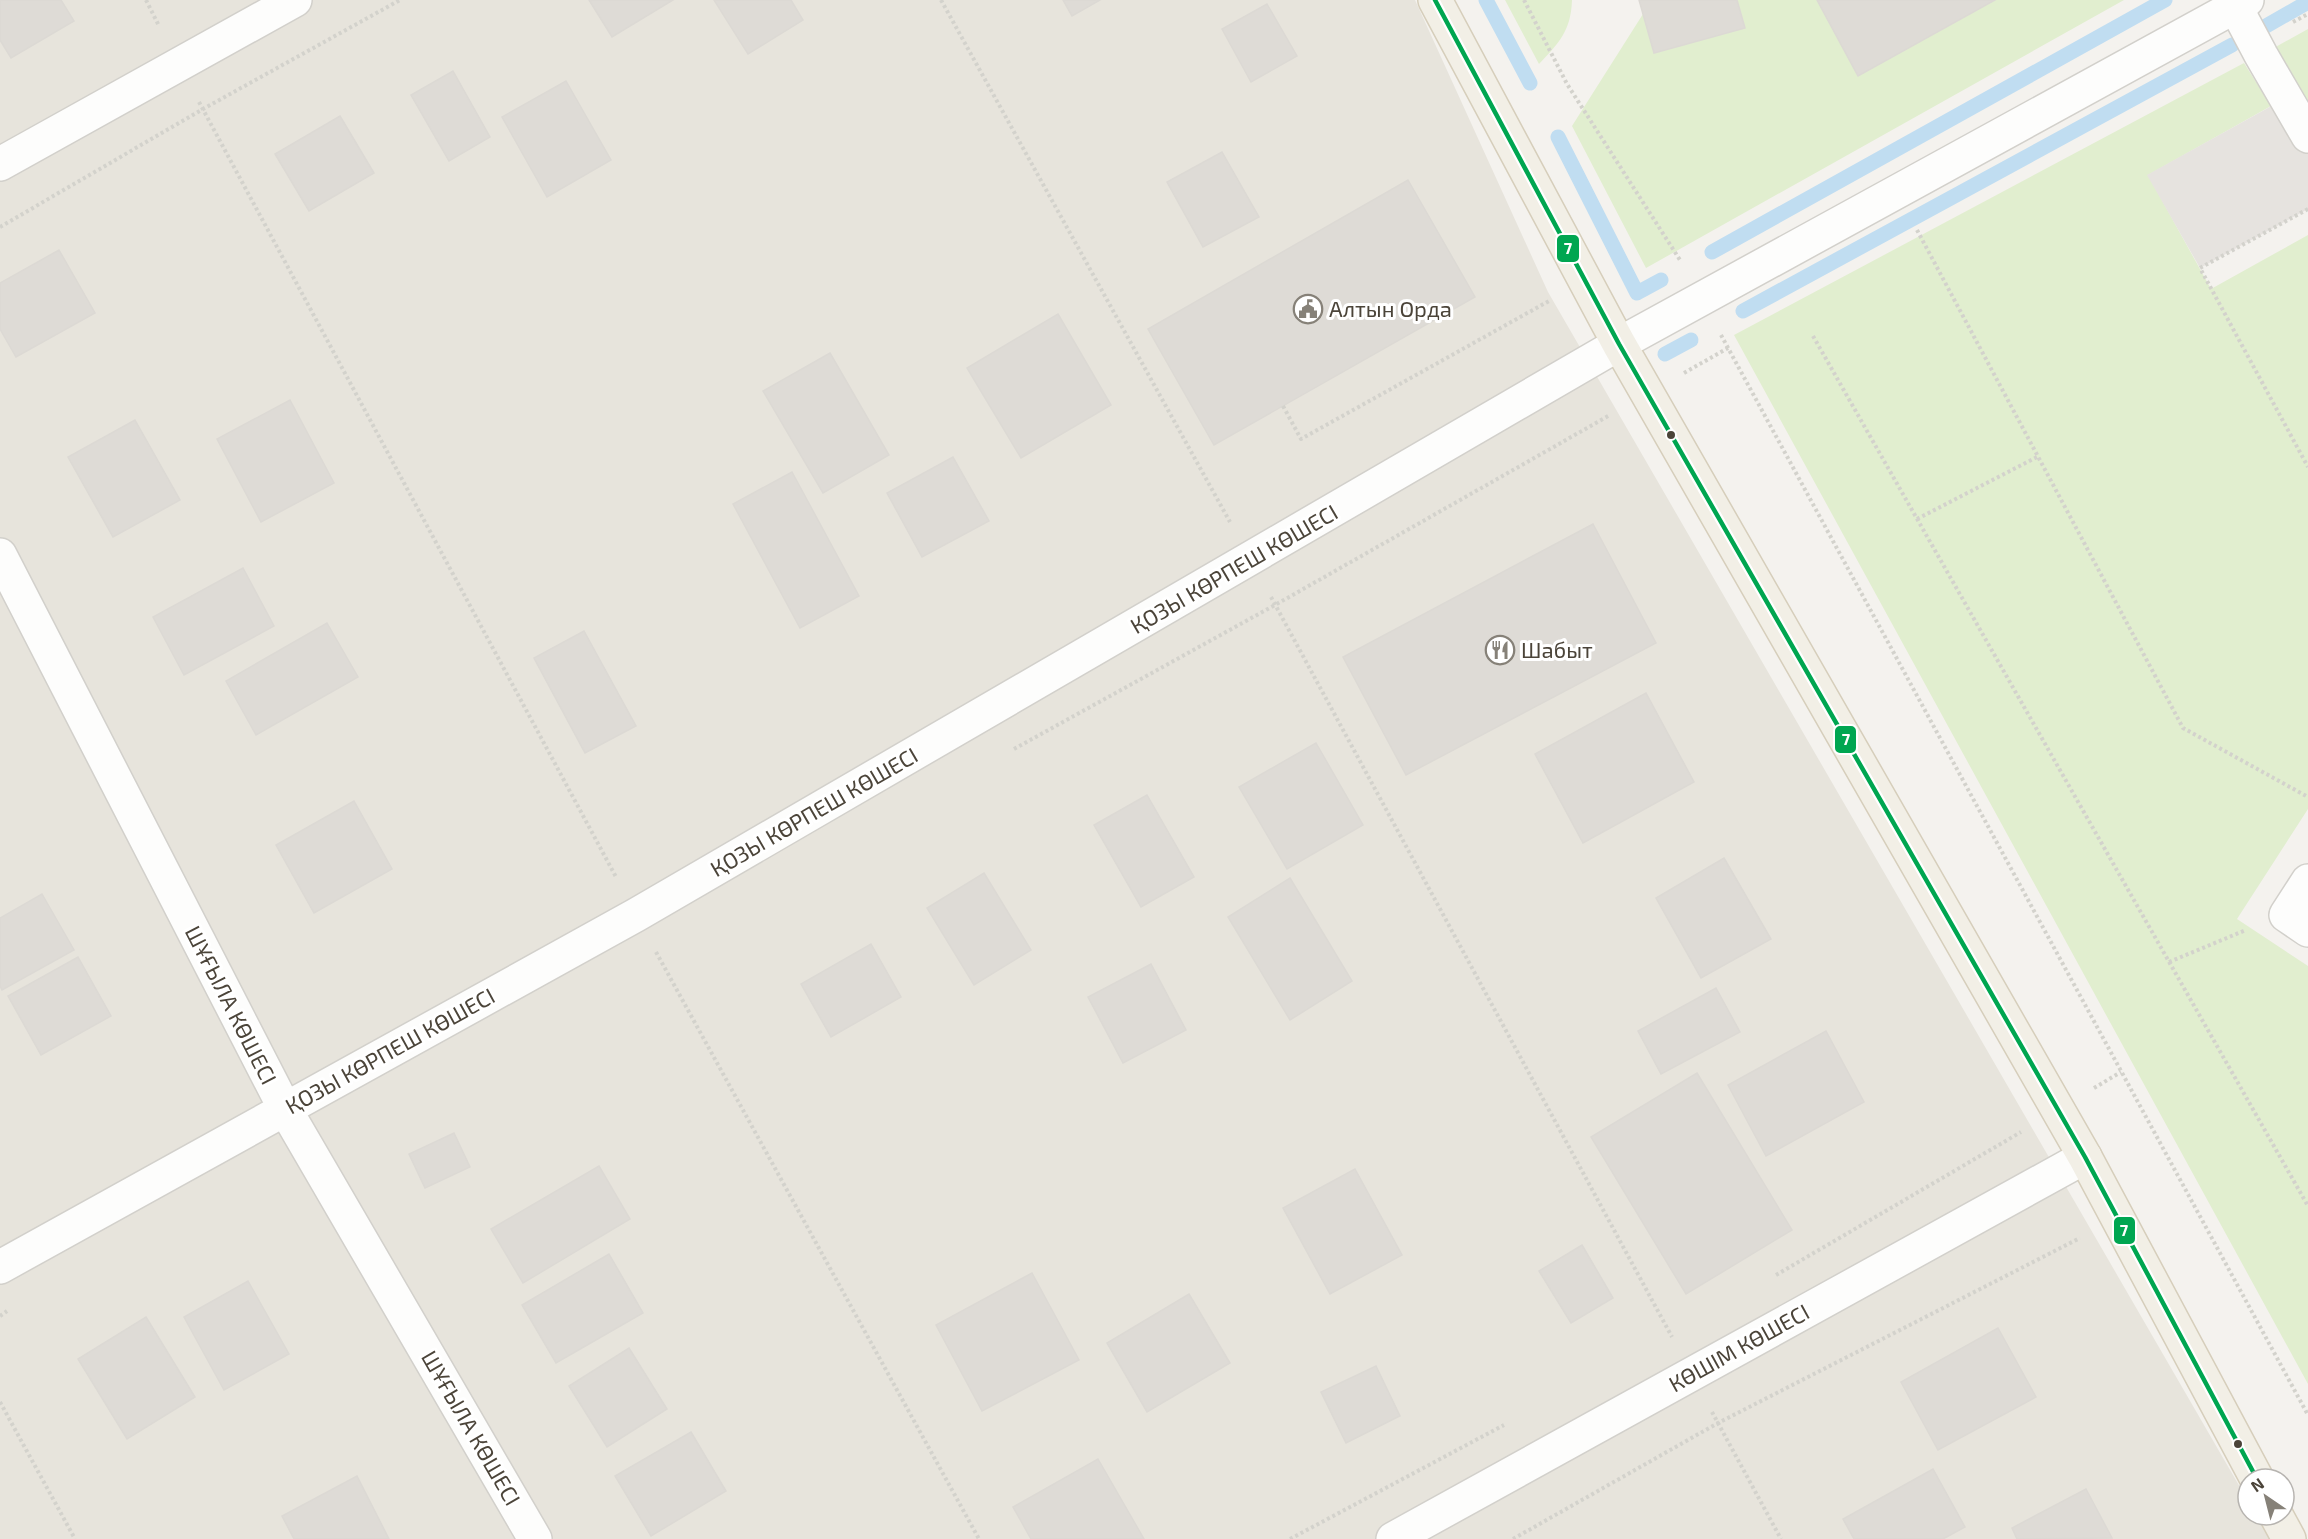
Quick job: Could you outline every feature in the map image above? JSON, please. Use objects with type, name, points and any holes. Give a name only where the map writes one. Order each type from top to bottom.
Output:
[{"type":"main road","points":[[1435,0],[1619,344],[2085,1157],[2251,1467]]},
{"type":"street","points":[[0,164],[295,0]]},
{"type":"street","points":[[2241,3],[2260,55],[2308,136]]},
{"type":"street","name":"ҚОЗЫ КӨРПЕШ КӨШЕСІ","points":[[0,1267],[636,915],[1619,344],[2241,3]]},
{"type":"street","name":"ШҰҒЫЛА КӨШЕСІ","points":[[0,555],[285,1109],[535,1539]]},
{"type":"street","points":[[2297,923],[2308,881]]},
{"type":"street","name":"КӨШІМ КӨШЕСІ","points":[[1393,1539],[2085,1157]]},
{"type":"path","points":[[146,0],[636,915],[979,1539]]},
{"type":"path","points":[[0,227],[203,109],[400,0]]},
{"type":"path","points":[[941,0],[1251,559],[1781,1539]]},
{"type":"path","points":[[1524,0],[1567,84],[1685,267],[2308,1415]]},
{"type":"path","points":[[2308,209],[2200,268],[2308,467]]},
{"type":"path","points":[[1920,236],[2183,728],[2308,797]]},
{"type":"path","points":[[1283,406],[1301,439],[1585,281]]},
{"type":"path","points":[[1813,336],[2308,1206]]},
{"type":"path","points":[[1917,519],[2037,457]]},
{"type":"path","points":[[2169,962],[2297,923]]},
{"type":"path","points":[[1772,1277],[2121,1072]]},
{"type":"path","points":[[1513,1539],[1718,1423],[2118,1219]]},
{"type":"path","points":[[1661,1341],[1681,1329]]},
{"type":"path","points":[[0,1402],[75,1539]]},
{"type":"path","points":[[1290,1539],[1506,1423]]},
{"type":"shaded area","points":[[0,0],[1415,0],[1548,292],[2236,1480],[2236,1527],[2263,1527],[2270,1539],[0,1539]]},
{"type":"shaded area","points":[[2286,98],[2308,136],[2308,209],[2200,268],[2147,175]]},
{"type":"green space","points":[[1505,0],[1572,0],[1569,20],[1563,36],[1539,64]]},
{"type":"green space","points":[[1737,0],[2124,0],[1646,268],[1572,126],[1643,14],[1654,53],[1745,28]]},
{"type":"green space","points":[[2308,29],[2308,111],[2272,49]]},
{"type":"green space","points":[[2244,63],[2271,106],[2148,175],[2211,289],[2308,235],[2308,809],[2237,919],[2308,966],[2308,1384],[1734,335]]},
{"type":"building","points":[[0,0],[61,0],[74,21],[11,58],[0,40]]},
{"type":"building","points":[[589,0],[673,0],[612,37]]},
{"type":"building","points":[[714,0],[791,0],[803,20],[748,54]]},
{"type":"building","points":[[1063,0],[1100,0],[1072,16]]},
{"type":"building","points":[[1639,0],[1737,0],[1745,28],[1654,53]]},
{"type":"building","points":[[1817,0],[1995,0],[1858,76]]},
{"type":"building","points":[[1267,4],[1297,56],[1251,82],[1222,29]]},
{"type":"building","points":[[453,71],[490,137],[449,161],[411,95]]},
{"type":"building","points":[[566,81],[611,160],[547,197],[502,117]]},
{"type":"building","points":[[340,116],[374,173],[309,211],[275,154]]},
{"type":"building","points":[[1222,152],[1259,217],[1203,247],[1167,182]]},
{"type":"building","points":[[1408,180],[1475,297],[1214,445],[1148,329]]},
{"type":"building","points":[[59,250],[95,313],[16,357],[0,329],[0,283]]},
{"type":"building","points":[[1058,314],[1111,405],[1021,458],[967,368]]},
{"type":"building","points":[[830,353],[889,455],[823,493],[763,391]]},
{"type":"building","points":[[290,400],[334,483],[261,522],[217,439]]},
{"type":"building","points":[[135,420],[180,500],[113,537],[68,457]]},
{"type":"building","points":[[953,457],[989,521],[922,557],[887,493]]},
{"type":"building","points":[[792,472],[859,596],[800,628],[733,504]]},
{"type":"building","points":[[1593,524],[1656,643],[1406,775],[1343,657]]},
{"type":"building","points":[[243,568],[274,626],[184,675],[153,617]]},
{"type":"building","points":[[327,623],[358,677],[256,735],[226,681]]},
{"type":"building","points":[[584,631],[636,726],[585,753],[534,658]]},
{"type":"building","points":[[1646,693],[1694,782],[1583,843],[1535,754]]},
{"type":"building","points":[[1316,743],[1363,825],[1287,869],[1239,787]]},
{"type":"building","points":[[1147,795],[1194,877],[1141,907],[1094,825]]},
{"type":"building","points":[[354,801],[392,869],[314,913],[276,845]]},
{"type":"building","points":[[1724,858],[1771,939],[1701,978],[1656,898]]},
{"type":"building","points":[[984,873],[1031,950],[974,985],[927,908]]},
{"type":"building","points":[[1290,878],[1352,981],[1290,1020],[1228,917]]},
{"type":"building","points":[[42,894],[74,950],[2,990],[0,986],[0,918]]},
{"type":"building","points":[[871,944],[901,997],[831,1037],[801,984]]},
{"type":"building","points":[[78,957],[111,1016],[41,1055],[8,996]]},
{"type":"building","points":[[1151,964],[1186,1030],[1123,1063],[1088,997]]},
{"type":"building","points":[[1716,988],[1740,1032],[1661,1074],[1638,1031]]},
{"type":"building","points":[[1826,1031],[1864,1102],[1766,1156],[1728,1085]]},
{"type":"building","points":[[1697,1073],[1792,1230],[1686,1294],[1591,1137]]},
{"type":"building","points":[[454,1133],[470,1167],[425,1188],[409,1154]]},
{"type":"building","points":[[599,1166],[630,1219],[523,1283],[491,1229]]},
{"type":"building","points":[[1355,1169],[1402,1255],[1330,1294],[1283,1208]]},
{"type":"building","points":[[1582,1245],[1613,1298],[1571,1323],[1539,1271]]},
{"type":"building","points":[[609,1254],[643,1313],[556,1363],[522,1305]]},
{"type":"building","points":[[1032,1273],[1079,1360],[982,1411],[936,1325]]},
{"type":"building","points":[[248,1281],[289,1354],[224,1390],[184,1317]]},
{"type":"building","points":[[1189,1294],[1230,1363],[1147,1412],[1107,1343]]},
{"type":"building","points":[[146,1317],[195,1397],[127,1439],[78,1359]]},
{"type":"building","points":[[1998,1328],[2036,1397],[1938,1450],[1901,1382]]},
{"type":"building","points":[[629,1348],[667,1409],[607,1447],[569,1386]]},
{"type":"building","points":[[1376,1366],[1400,1416],[1346,1443],[1321,1392]]},
{"type":"building","points":[[691,1432],[726,1491],[651,1536],[615,1476]]},
{"type":"building","points":[[1098,1459],[1144,1539],[1031,1539],[1013,1507]]},
{"type":"building","points":[[1933,1469],[1965,1527],[1943,1539],[1854,1539],[1843,1519]]},
{"type":"building","points":[[357,1476],[389,1539],[294,1539],[282,1516]]},
{"type":"building","points":[[2086,1489],[2112,1538],[2017,1539],[2012,1528]]},
{"type":"waterway","points":[[1486,0],[1530,83]]},
{"type":"waterway","points":[[1712,252],[2165,0]]},
{"type":"waterway","points":[[2266,26],[2308,2]]},
{"type":"waterway","points":[[1743,311],[2232,45]]},
{"type":"waterway","points":[[1558,137],[1637,293],[1661,280]]},
{"type":"waterway","points":[[1665,354],[1691,340]]},
{"type":"transit line","name":"7","points":[[1435,0],[1619,344],[2085,1157],[2251,1467]]},
{"type":"place","name":"Алтын Орда","points":[[1308,309]]},
{"type":"place","name":"Шабыт","points":[[1500,650]]}]
